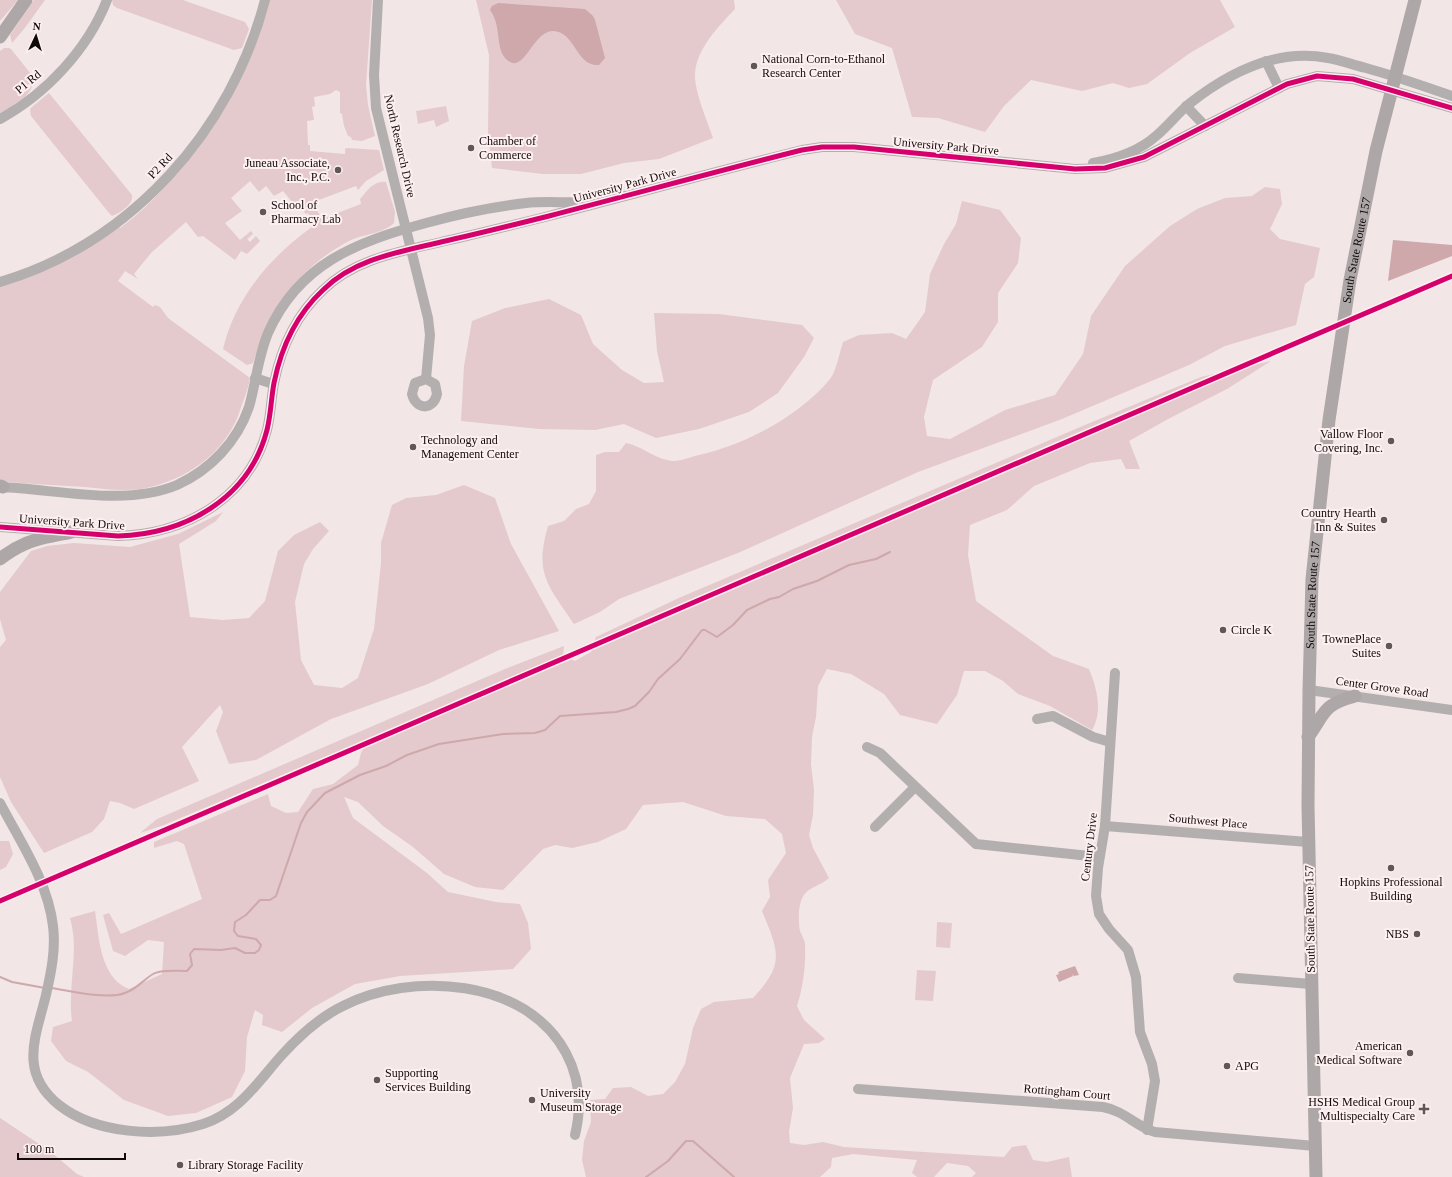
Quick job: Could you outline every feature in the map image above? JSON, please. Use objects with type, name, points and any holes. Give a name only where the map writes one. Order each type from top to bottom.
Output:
[{"type":"main road","points":[[1,33],[26,0]]},
{"type":"main road","name":"South State Route 157","points":[[1316,1177],[1308,842],[1308,737],[1312,579],[1336,373],[1350,280],[1394,76],[1415,0]]},
{"type":"main road","points":[[0,559],[23,544],[42,538],[71,532]]},
{"type":"main road","points":[[1308,737],[1328,707],[1336,702],[1355,696]]},
{"type":"street","name":"P1 Rd","points":[[0,119],[29,100],[60,71],[86,38],[107,0]]},
{"type":"street","name":"P2 Rd","points":[[0,282],[50,262],[98,235],[136,208],[173,172],[205,132],[232,88],[252,41],[265,0]]},
{"type":"street","name":"North Research Drive","points":[[378,0],[374,92],[376,108],[428,318],[429,342],[426,379]]},
{"type":"street","name":"University Park Drive","points":[[1051,166],[1089,164],[1122,155],[1156,136],[1186,106],[1218,83],[1266,61],[1294,56],[1328,58],[1394,76],[1452,96]]},
{"type":"street","points":[[1266,61],[1278,88]]},
{"type":"street","name":"University Park Drive","points":[[0,527],[118,536],[151,533],[180,525],[212,508],[237,485],[255,460],[266,432],[271,411],[273,384],[278,366],[289,337],[304,310],[324,288],[346,272],[365,262],[802,150],[822,147],[854,147],[1088,169],[1118,166],[1144,157],[1278,88],[1299,80],[1330,76],[1353,79],[1452,108]]},
{"type":"street","points":[[1186,106],[1205,126]]},
{"type":"street","name":"University Park Drive","points":[[1,487],[117,496],[145,494],[175,485],[192,477],[207,467],[229,444],[244,419],[269,331],[284,305],[307,279],[337,255],[354,246],[406,228],[465,214],[526,203],[604,201]]},
{"type":"street","points":[[255,378],[273,384]]},
{"type":"street","name":"Century Drive","points":[[1115,673],[1105,826],[1099,857],[1096,896],[1099,914],[1110,930],[1128,950],[1136,977],[1140,1032],[1152,1064],[1155,1081],[1147,1130]]},
{"type":"street","name":"Center Grove Road","points":[[1309,690],[1452,710]]},
{"type":"street","points":[[1037,719],[1053,716],[1093,737],[1110,742]]},
{"type":"street","points":[[867,747],[880,753],[976,844],[1099,857]]},
{"type":"street","points":[[874,827],[915,787]]},
{"type":"street","points":[[0,802],[41,883],[51,911],[53,928],[53,954],[50,975],[35,1031],[32,1060],[36,1073],[46,1091],[61,1106],[72,1113],[103,1125],[132,1131],[165,1131],[205,1123],[226,1113],[245,1099],[299,1036],[327,1015],[348,1004],[377,993],[398,988],[441,986],[481,992],[512,1002],[533,1014],[553,1033],[569,1058],[578,1085],[579,1110],[575,1135]]},
{"type":"street","name":"Southwest Place","points":[[1105,826],[1308,842]]},
{"type":"street","points":[[1238,978],[1311,984]]},
{"type":"street","name":"Rottingham Court","points":[[858,1089],[1103,1107],[1123,1113],[1147,1130],[1154,1132],[1315,1146]]},
{"type":"shaded area","points":[[0,0],[18,0],[0,21]]},
{"type":"shaded area","points":[[34,0],[45,0],[12,43],[10,35]]},
{"type":"shaded area","points":[[112,0],[183,0],[245,22],[249,29],[242,48],[234,50],[117,8],[113,5]]},
{"type":"shaded area","points":[[268,0],[372,0],[366,85],[368,105],[375,136],[362,141],[352,140],[351,137],[348,136],[344,126],[342,114],[340,113],[340,92],[336,90],[330,94],[314,97],[315,106],[312,107],[314,120],[307,121],[308,145],[310,145],[310,151],[345,154],[345,149],[347,148],[379,150],[384,170],[366,181],[358,190],[356,186],[316,201],[318,207],[316,208],[322,219],[361,204],[360,199],[374,184],[386,182],[395,212],[394,223],[378,232],[349,241],[315,264],[301,277],[277,308],[260,343],[253,363],[247,365],[223,349],[236,313],[256,280],[282,252],[312,227],[309,222],[312,220],[308,213],[306,214],[302,209],[298,209],[283,191],[274,196],[266,186],[259,192],[250,181],[231,198],[242,211],[225,223],[240,240],[251,231],[253,234],[247,239],[250,242],[256,236],[260,241],[247,254],[241,251],[235,260],[203,236],[198,237],[186,222],[151,253],[134,274],[138,279],[125,271],[118,281],[153,307],[155,305],[160,307],[168,318],[250,378],[238,416],[223,442],[213,454],[189,472],[161,484],[146,488],[116,490],[0,481],[0,286],[102,238],[119,226],[120,228],[136,216],[169,183],[201,144],[227,106],[246,67]]},
{"type":"shaded area","points":[[476,0],[734,0],[735,9],[704,46],[695,73],[699,97],[713,138],[659,159],[624,163],[581,174],[543,174],[492,168],[488,133],[489,55]]},
{"type":"shaded area","points":[[836,0],[1220,0],[1235,27],[1190,53],[1147,84],[1129,88],[1113,83],[1082,91],[1031,80],[1004,106],[985,132],[938,118],[912,117],[892,48],[855,34]]},
{"type":"shaded area","points":[[498,3],[585,9],[593,16],[595,20],[605,58],[599,65],[591,64],[585,61],[566,37],[553,31],[546,33],[539,38],[523,58],[518,62],[512,63],[506,59],[503,54],[499,43],[494,16],[490,10],[492,6]]},
{"type":"shaded area","points":[[4,48],[11,49],[35,79],[26,96],[16,104],[0,113],[0,51]]},
{"type":"shaded area","points":[[49,93],[132,195],[129,205],[119,213],[112,216],[109,213],[31,116],[30,109]]},
{"type":"shaded area","points":[[446,106],[449,121],[436,127],[434,120],[418,124],[416,111]]},
{"type":"shaded area","points":[[1265,187],[1280,189],[1282,204],[1270,229],[1280,239],[1320,248],[1314,277],[1305,284],[1296,325],[1225,346],[1189,365],[1062,419],[918,472],[738,553],[619,599],[600,612],[574,624],[551,589],[543,568],[542,556],[548,526],[564,521],[576,509],[589,504],[596,491],[596,455],[605,452],[619,452],[626,443],[638,447],[655,456],[676,461],[732,445],[768,428],[786,417],[817,393],[832,376],[843,342],[859,335],[892,333],[906,339],[925,312],[930,274],[944,244],[956,224],[962,201],[1000,210],[1021,238],[1018,263],[998,293],[998,322],[982,347],[933,380],[924,417],[927,436],[950,439],[1005,410],[1055,395],[1083,354],[1091,316],[1125,266],[1170,226],[1197,209],[1225,198],[1252,196]]},
{"type":"shaded area","points":[[1393,240],[1452,245],[1452,256],[1388,281]]},
{"type":"shaded area","points":[[549,299],[581,315],[593,344],[622,370],[644,383],[664,382],[657,351],[654,313],[719,314],[802,325],[814,338],[804,357],[778,393],[749,412],[699,429],[656,438],[624,424],[595,430],[539,429],[461,421],[464,366],[472,321],[505,308]]},
{"type":"shaded area","points":[[1271,361],[1227,389],[1129,441],[1140,469],[1126,469],[1121,459],[1090,463],[1034,486],[1007,510],[970,525],[968,555],[976,601],[1053,656],[1089,669],[1098,700],[1097,716],[1092,730],[1050,706],[1018,694],[1003,681],[985,671],[964,671],[957,695],[937,724],[900,715],[884,694],[851,674],[827,669],[818,686],[816,717],[812,737],[811,764],[814,790],[813,815],[809,835],[813,848],[829,878],[806,892],[802,898],[799,912],[799,922],[800,931],[805,943],[805,960],[797,1006],[804,1020],[825,1039],[819,1043],[804,1044],[790,1078],[793,1108],[789,1132],[790,1143],[804,1145],[823,1142],[844,1147],[1004,1157],[1012,1147],[1026,1145],[1033,1160],[1047,1162],[1069,1157],[1072,1177],[972,1177],[976,1173],[968,1166],[947,1163],[934,1177],[917,1177],[912,1173],[917,1160],[853,1154],[832,1158],[831,1167],[820,1177],[586,1177],[582,1160],[584,1141],[591,1122],[590,1100],[605,1099],[613,1088],[631,1087],[648,1096],[663,1094],[675,1082],[685,1064],[693,1028],[701,1009],[714,1002],[753,998],[770,976],[774,966],[776,957],[775,948],[762,911],[770,897],[768,880],[786,853],[782,834],[765,819],[726,816],[683,802],[643,805],[626,829],[598,842],[572,848],[555,845],[543,849],[503,890],[475,887],[444,874],[413,847],[383,826],[358,802],[344,797],[353,818],[427,873],[448,892],[496,902],[520,904],[528,923],[531,949],[513,969],[400,976],[355,984],[312,1008],[282,1032],[262,1025],[263,1015],[255,1010],[247,1037],[245,1071],[232,1097],[196,1113],[168,1116],[124,1100],[88,1072],[66,1061],[51,1041],[53,1027],[72,1021],[71,995],[74,944],[70,918],[95,911],[103,956],[112,976],[119,984],[129,989],[162,974],[164,942],[148,940],[125,956],[113,951],[103,915],[109,913],[121,934],[202,899],[184,844],[177,841],[154,848],[154,842],[268,794],[271,806],[286,813],[298,812],[313,789],[333,784],[358,765],[361,753],[368,739],[164,825],[140,833],[157,819],[505,669],[564,646],[563,655],[575,661],[591,652],[596,637],[681,597],[1201,377]]},
{"type":"shaded area","points":[[464,485],[495,498],[511,544],[559,631],[499,650],[428,684],[331,719],[256,760],[229,764],[216,731],[223,712],[220,705],[182,747],[199,781],[134,809],[120,803],[110,801],[104,819],[92,832],[44,853],[11,802],[0,777],[0,647],[6,640],[0,619],[0,592],[31,551],[47,546],[74,543],[130,547],[178,534],[223,512],[216,521],[179,544],[190,617],[223,620],[249,618],[265,601],[278,551],[294,535],[320,522],[329,531],[313,549],[304,564],[295,602],[301,660],[314,685],[342,688],[358,678],[374,629],[381,563],[381,543],[392,505],[406,498],[436,495]]},
{"type":"shaded area","points":[[0,841],[9,841],[13,854],[6,867],[0,870]]},
{"type":"shaded area","points":[[937,922],[952,923],[950,948],[936,947]]},
{"type":"shaded area","points":[[1075,966],[1079,975],[1074,976],[1072,974],[1073,976],[1059,982],[1056,975],[1059,974],[1058,972]]},
{"type":"shaded area","points":[[917,970],[936,971],[933,1001],[915,1000]]},
{"type":"shaded area","points":[[0,1118],[51,1152],[77,1174],[84,1177],[0,1177]]},
{"type":"waterway","points":[[51,988],[89,994],[109,996],[117,995],[133,989],[156,972],[187,971],[192,965],[190,954],[194,949],[221,950],[235,948],[245,953],[255,953],[259,950],[261,945],[256,939],[238,936],[234,931],[235,922],[246,915],[260,900],[270,900],[276,896],[301,823],[307,812],[325,793],[360,775],[386,766],[407,755],[439,744],[503,734],[535,733],[545,730],[560,716],[616,712],[628,709],[635,706],[649,692],[658,679],[680,659],[702,630],[705,630],[717,637],[733,625],[747,610],[770,599],[779,597],[793,589],[817,581],[849,565],[876,559],[890,552]]},
{"type":"waterway","points":[[0,977],[12,982],[45,988]]},
{"type":"waterway","points":[[646,1177],[668,1161],[686,1141],[693,1141],[734,1177]]},
{"type":"cycle path","points":[[0,527],[118,536],[143,534],[190,520],[211,508],[230,493],[246,475],[258,454],[267,430],[277,370],[285,345],[297,321],[313,300],[335,279],[363,264],[393,253],[482,233],[802,150],[822,147],[854,147],[1075,169],[1105,168],[1144,157],[1287,84],[1317,76],[1353,79],[1452,108]]},
{"type":"cycle path","points":[[0,901],[1452,276]]},
{"type":"place","name":"National Corn-to-Ethanol Research Center","points":[[754,66]]},
{"type":"place","name":"Chamber of Commerce","points":[[471,148]]},
{"type":"place","name":"Juneau Associate, Inc., P.C.","points":[[338,170]]},
{"type":"place","name":"School of Pharmacy Lab","points":[[263,212]]},
{"type":"place","name":"Vallow Floor Covering, Inc.","points":[[1391,441]]},
{"type":"place","name":"Technology and Management Center","points":[[413,447]]},
{"type":"place","name":"Country Hearth Inn & Suites","points":[[1384,520]]},
{"type":"place","name":"Circle K","points":[[1223,630]]},
{"type":"place","name":"TownePlace Suites","points":[[1389,646]]},
{"type":"place","name":"Hopkins Professional Building","points":[[1391,868]]},
{"type":"place","name":"NBS","points":[[1417,934]]},
{"type":"place","name":"American Medical Software","points":[[1410,1053]]},
{"type":"place","name":"APG","points":[[1227,1066]]},
{"type":"place","name":"Supporting Services Building","points":[[377,1080]]},
{"type":"place","name":"University Museum Storage","points":[[532,1100]]},
{"type":"place","name":"HSHS Medical Group Multispecialty Care","points":[[1424,1109]]},
{"type":"place","name":"Library Storage Facility","points":[[180,1165]]}]
